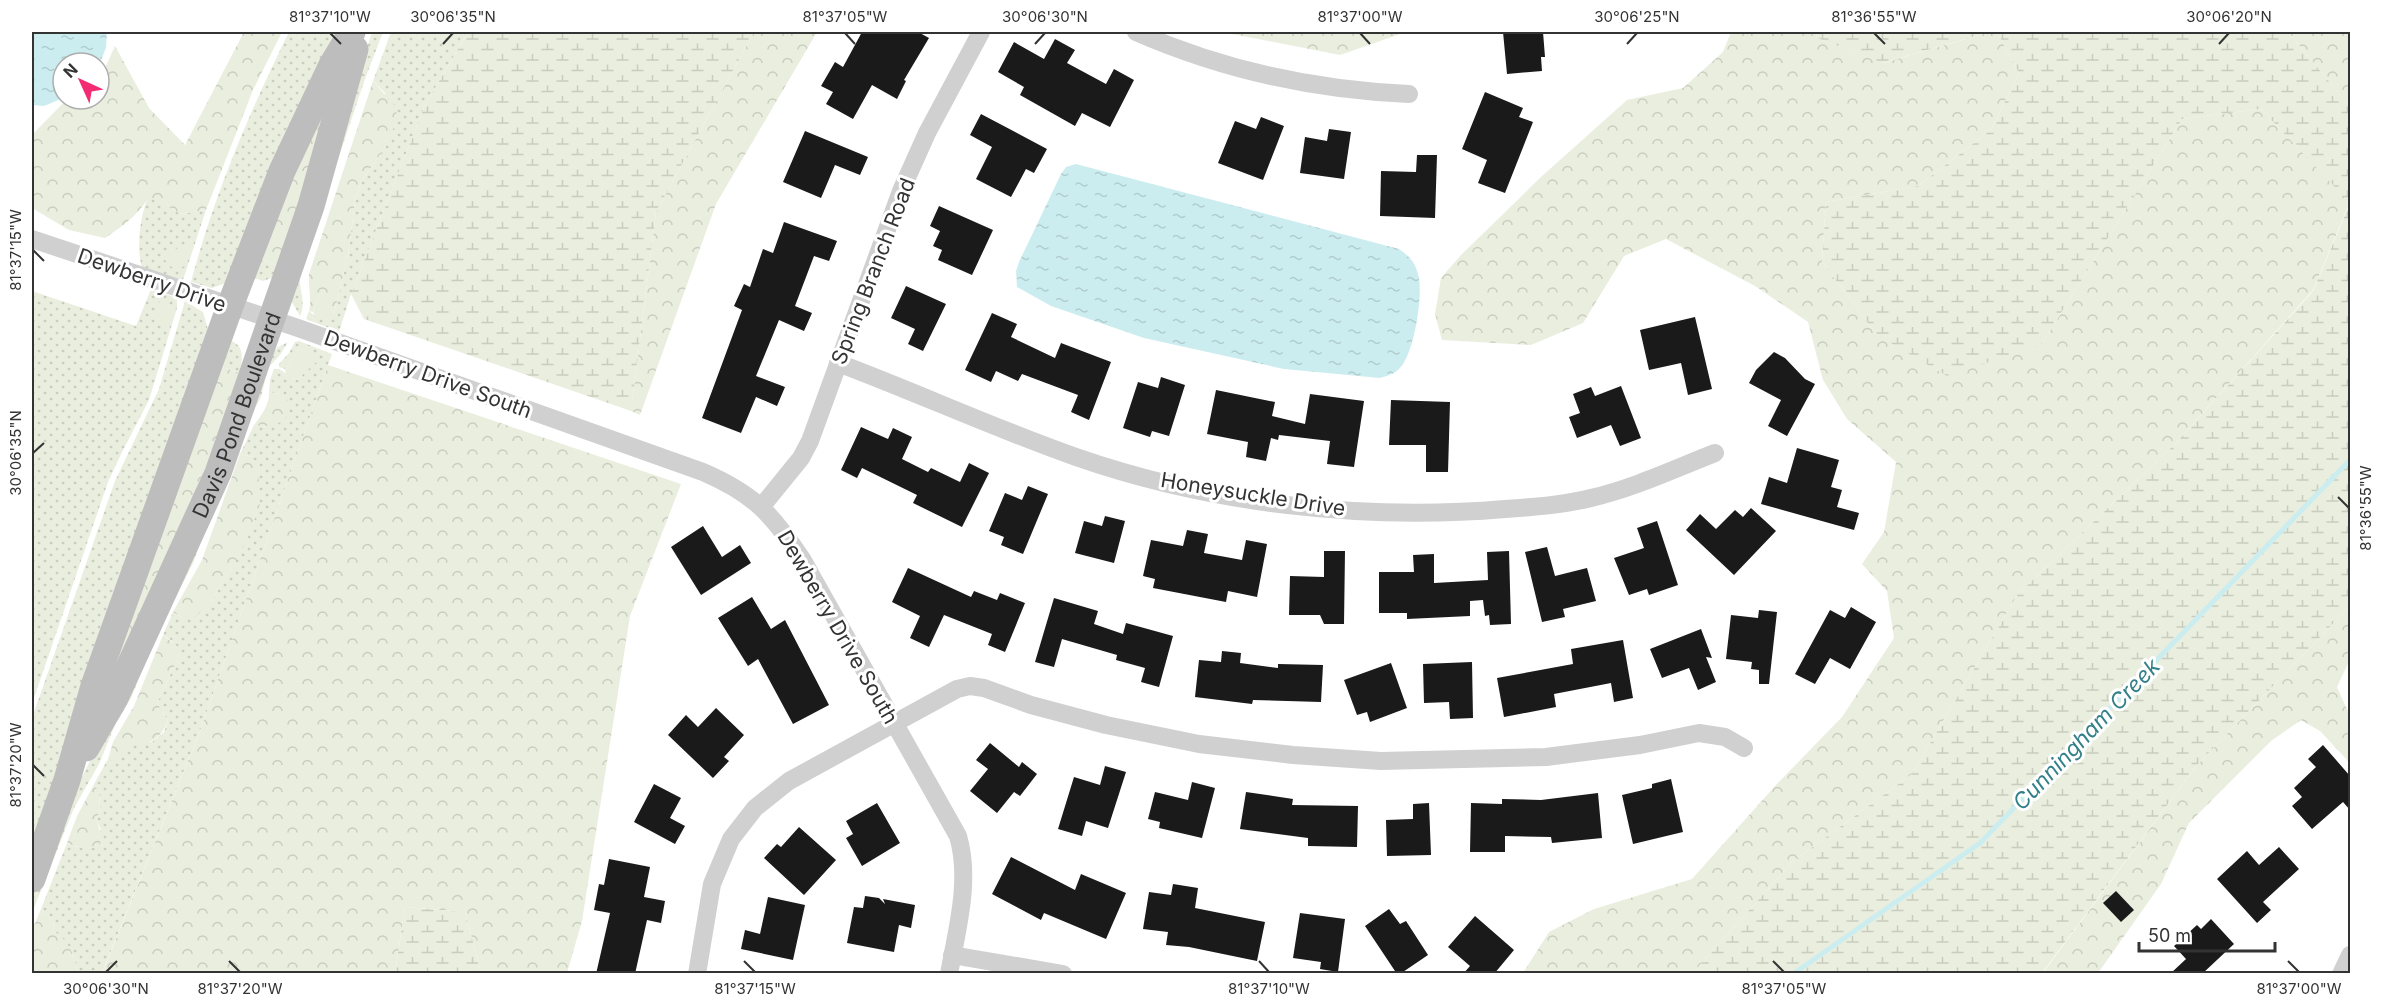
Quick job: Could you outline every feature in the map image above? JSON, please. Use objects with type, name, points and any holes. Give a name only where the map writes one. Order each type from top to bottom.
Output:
[{"type":"street","name":"Davis Pond Boulevard","points":[[32,879],[67,780],[94,686],[230,306],[282,171],[332,65],[352,32]]},
{"type":"street","name":"Davis Pond Boulevard","points":[[67,780],[115,698],[189,541],[218,473],[311,206],[360,32]]},
{"type":"street","name":"Spring Branch Road","points":[[762,506],[801,458],[810,441],[901,191],[927,134],[981,32]]},
{"type":"street","points":[[1136,32],[1200,57],[1256,74],[1316,86],[1409,94]]},
{"type":"street","name":"Dewberry Drive","points":[[32,239],[272,319]]},
{"type":"street","name":"Dewberry Drive South","points":[[272,319],[704,472],[728,483],[762,506],[782,529],[802,559],[958,836],[963,855],[964,875],[949,974]]},
{"type":"street","name":"Honeysuckle Drive","points":[[838,363],[1078,458],[1154,480],[1211,492],[1300,506],[1424,513],[1553,505],[1591,498],[1630,487],[1715,453]]},
{"type":"street","points":[[697,974],[712,884],[724,853],[741,825],[755,808],[789,782],[957,688],[970,686],[984,688],[1030,705],[1199,744],[1304,756],[1381,761],[1536,758],[1640,745],[1699,734],[1725,737],[1744,748]]},
{"type":"street","points":[[952,955],[1064,974]]},
{"type":"street","points":[[2341,974],[2350,955]]},
{"type":"green space","points":[[244,32],[282,32],[253,90],[206,210],[180,214],[168,205],[149,197],[130,220],[105,238],[69,230],[32,208],[32,135],[55,111],[111,111],[111,55],[115,46],[149,108],[185,145]]},
{"type":"green space","points":[[289,32],[341,32],[226,283],[212,288],[191,282],[210,218],[234,155]]},
{"type":"green space","points":[[372,32],[383,32],[300,273],[303,306],[300,316],[292,302],[293,284]]},
{"type":"green space","points":[[391,32],[468,32],[425,105],[351,294],[339,332],[306,319],[309,311],[315,316],[334,314],[348,255],[355,202],[361,182],[386,146],[385,93],[373,81]]},
{"type":"green space","points":[[468,32],[754,32],[656,212],[631,411],[364,319],[351,294],[425,105]]},
{"type":"green space","points":[[754,32],[817,32],[716,204],[640,415],[631,411],[656,212]]},
{"type":"green space","points":[[1222,32],[1406,32],[1340,55]]},
{"type":"green space","points":[[1731,32],[1816,32],[1817,38],[1883,63],[1990,32],[1997,32],[2019,73],[1991,130],[1918,186],[1826,202],[1822,262],[1877,335],[2041,345],[2182,119],[2261,109],[2350,202],[2313,290],[2177,442],[2018,594],[1912,774],[1792,862],[1693,973],[1523,973],[1549,932],[1594,909],[1692,879],[1775,786],[1842,717],[1894,638],[1887,591],[1862,564],[1884,532],[1896,462],[1847,419],[1823,380],[1808,322],[1755,286],[1666,239],[1624,256],[1583,323],[1531,345],[1442,340],[1435,314],[1441,278],[1461,255],[1541,177],[1627,100],[1683,88],[1723,52]]},
{"type":"green space","points":[[1816,32],[1990,32],[1882,63],[1817,38]]},
{"type":"green space","points":[[1997,32],[2288,32],[2350,107],[2350,203],[2261,109],[2182,119],[2041,345],[1947,376],[1877,335],[1822,262],[1826,202],[1918,186],[1991,130],[2019,73]]},
{"type":"green space","points":[[2288,32],[2350,32],[2350,107]]},
{"type":"green space","points":[[336,70],[282,267],[257,257]]},
{"type":"green space","points":[[373,81],[394,105],[398,118],[386,146],[361,182],[355,202],[348,255],[334,314],[323,295],[319,295],[313,312],[309,311],[309,274]]},
{"type":"green space","points":[[149,196],[180,214],[206,210],[183,280],[142,267],[139,251],[140,231],[143,211]]},
{"type":"green space","points":[[2350,203],[2350,606],[2197,765],[2042,973],[1693,973],[1792,862],[1912,774],[2018,594],[2177,442],[2313,291]]},
{"type":"green space","points":[[187,243],[192,244],[192,247],[187,262],[183,267],[171,267],[164,259],[169,253]]},
{"type":"green space","points":[[257,257],[282,267],[277,276],[263,281],[252,277]]},
{"type":"green space","points":[[151,289],[177,298],[177,308],[149,400],[108,482],[32,704],[32,291],[136,326]]},
{"type":"green space","points":[[323,294],[334,314],[332,320],[315,316],[313,312],[319,295]]},
{"type":"green space","points":[[185,301],[203,312],[209,333],[32,842],[32,718],[115,481],[159,389]]},
{"type":"green space","points":[[158,302],[173,305],[174,314],[168,327],[159,325],[155,306]]},
{"type":"green space","points":[[229,340],[238,345],[240,349],[242,358],[239,373],[217,365]]},
{"type":"green space","points":[[299,341],[332,354],[200,731],[102,973],[78,973],[73,955],[54,931],[53,920],[41,909],[67,843],[78,847],[101,830],[96,820],[100,810],[99,789],[93,786],[108,759],[114,760],[134,741],[152,742],[164,732],[168,721],[157,703],[179,656],[172,641],[163,635],[173,612],[183,618],[212,601],[223,580],[232,569],[252,457],[240,454],[254,425],[268,427],[280,394],[269,392],[274,369],[279,369],[297,380],[318,360],[302,349],[298,350],[285,369],[279,367],[295,342]]},
{"type":"green space","points":[[288,342],[268,368],[261,397],[244,429],[193,563],[158,632],[131,698],[115,725],[99,764],[74,808],[32,913],[32,897],[67,807],[111,719],[271,356],[278,347]]},
{"type":"green space","points":[[301,349],[317,356],[318,360],[297,380],[286,374],[285,369]]},
{"type":"green space","points":[[217,365],[239,373],[210,461],[106,695],[167,500]]},
{"type":"green space","points":[[328,365],[681,484],[630,616],[582,921],[567,973],[481,973],[465,912],[405,907],[395,973],[102,974],[200,731]]},
{"type":"green space","points":[[269,392],[280,394],[288,400],[288,415],[273,426],[254,425],[267,405]]},
{"type":"green space","points":[[240,454],[252,457],[258,467],[260,504],[249,535],[212,601],[196,616],[183,618],[173,612],[202,560]]},
{"type":"green space","points":[[2350,606],[2350,659],[2337,687],[2350,716],[2350,763],[2320,731],[2301,720],[2271,741],[2189,823],[2161,884],[2098,973],[2042,974],[2197,765]]},
{"type":"green space","points":[[163,635],[177,646],[179,656],[157,703],[168,721],[155,739],[145,743],[134,741],[126,754],[114,761],[108,759],[113,742],[134,706]]},
{"type":"green space","points":[[93,786],[99,789],[100,810],[96,820],[101,838],[96,847],[90,849],[67,843],[77,816]]},
{"type":"green space","points":[[405,907],[465,912],[481,973],[395,973]]},
{"type":"green space","points":[[41,909],[53,920],[54,931],[68,944],[78,973],[32,973],[32,930]]},
{"type":"water","points":[[32,32],[107,32],[105,51],[51,51],[51,103],[44,106],[32,105]]},
{"type":"water","points":[[1076,164],[1399,249],[1413,263],[1420,283],[1419,308],[1410,350],[1405,361],[1396,372],[1380,378],[1284,369],[1144,338],[1051,306],[1017,287],[1016,271],[1019,262],[1061,174],[1066,167]]},
{"type":"building","points":[[862,32],[918,32],[929,38],[904,80],[906,81],[897,99],[872,85],[853,119],[826,104],[833,92],[821,86],[835,62],[843,67]]},
{"type":"building","points":[[1503,32],[1543,32],[1545,57],[1541,57],[1542,71],[1507,74]]},
{"type":"building","points":[[1055,39],[1075,50],[1067,63],[1106,84],[1114,69],[1134,80],[1110,127],[1082,113],[1075,126],[1020,95],[1024,87],[998,72],[1014,42],[1044,59]]},
{"type":"building","points":[[1485,92],[1523,108],[1519,117],[1533,122],[1505,193],[1478,183],[1487,160],[1462,149]]},
{"type":"building","points":[[981,114],[1047,149],[1034,173],[1026,169],[1011,197],[976,179],[992,147],[970,135]]},
{"type":"building","points":[[1261,117],[1284,126],[1263,180],[1218,163],[1235,121],[1256,129]]},
{"type":"building","points":[[1329,129],[1351,132],[1344,179],[1300,173],[1305,137],[1327,141]]},
{"type":"building","points":[[805,131],[868,157],[860,175],[835,165],[821,198],[783,182]]},
{"type":"building","points":[[1417,155],[1437,155],[1435,218],[1380,216],[1381,171],[1416,172]]},
{"type":"building","points":[[939,206],[993,230],[972,275],[938,260],[942,250],[933,246],[940,231],[930,226]]},
{"type":"building","points":[[784,222],[837,241],[829,261],[814,256],[795,306],[812,313],[804,331],[779,320],[756,376],[785,387],[777,406],[756,397],[741,433],[702,418],[742,310],[734,306],[744,284],[750,287],[763,249],[773,253]]},
{"type":"building","points":[[906,286],[946,304],[923,351],[908,344],[915,329],[891,318]]},
{"type":"building","points":[[992,313],[1017,324],[1011,337],[1055,358],[1061,343],[1111,362],[1089,420],[1071,412],[1078,395],[1022,374],[1018,381],[996,371],[991,382],[965,370]]},
{"type":"building","points":[[1695,317],[1712,389],[1688,395],[1681,363],[1649,370],[1640,330]]},
{"type":"building","points":[[1774,352],[1785,358],[1805,379],[1815,384],[1787,436],[1768,426],[1781,400],[1749,383],[1756,370]]},
{"type":"building","points":[[1161,377],[1185,385],[1169,436],[1152,431],[1150,437],[1123,428],[1138,382],[1158,388]]},
{"type":"building","points":[[1621,386],[1641,438],[1620,446],[1611,425],[1577,438],[1569,417],[1580,413],[1573,394],[1591,387],[1595,396]]},
{"type":"building","points":[[1216,390],[1275,402],[1272,416],[1305,424],[1310,394],[1364,401],[1354,467],[1327,464],[1330,441],[1279,435],[1278,440],[1271,438],[1266,461],[1246,457],[1248,442],[1207,434]]},
{"type":"building","points":[[1391,400],[1450,402],[1448,472],[1426,472],[1426,445],[1389,445]]},
{"type":"building","points":[[861,427],[888,439],[893,428],[912,437],[902,459],[928,472],[931,468],[960,482],[969,463],[989,473],[962,527],[913,503],[917,495],[862,468],[857,478],[841,470]]},
{"type":"building","points":[[1797,448],[1839,460],[1831,487],[1842,490],[1837,507],[1859,513],[1854,530],[1761,504],[1769,477],[1787,483]]},
{"type":"building","points":[[1028,486],[1048,494],[1023,554],[1001,545],[1004,537],[989,531],[1005,493],[1022,500]]},
{"type":"building","points":[[1751,508],[1776,531],[1734,575],[1686,530],[1700,514],[1716,529],[1735,510],[1743,517]]},
{"type":"building","points":[[1105,516],[1125,521],[1114,563],[1075,553],[1084,521],[1102,526]]},
{"type":"building","points":[[1657,521],[1678,585],[1649,595],[1647,589],[1629,595],[1614,558],[1644,548],[1637,528]]},
{"type":"building","points":[[703,526],[722,557],[740,545],[751,563],[701,595],[671,547]]},
{"type":"building","points":[[1187,530],[1208,534],[1204,553],[1242,560],[1246,540],[1267,544],[1257,597],[1228,591],[1226,602],[1153,588],[1155,579],[1143,576],[1151,540],[1183,546]]},
{"type":"building","points":[[1547,547],[1555,576],[1587,568],[1596,601],[1563,609],[1565,617],[1542,622],[1525,552]]},
{"type":"building","points":[[1324,551],[1345,551],[1344,624],[1324,624],[1320,615],[1289,615],[1290,576],[1324,577]]},
{"type":"building","points":[[1509,551],[1511,624],[1490,625],[1489,615],[1485,616],[1483,600],[1470,601],[1470,616],[1407,619],[1407,613],[1379,613],[1379,572],[1414,572],[1413,555],[1434,554],[1434,583],[1488,580],[1487,552]]},
{"type":"building","points":[[908,568],[971,597],[974,591],[997,600],[1000,593],[1025,603],[1005,652],[988,645],[992,634],[944,615],[929,647],[910,638],[920,616],[892,602]]},
{"type":"building","points":[[752,597],[771,629],[785,620],[829,705],[793,724],[758,659],[748,666],[718,618]]},
{"type":"building","points":[[1054,598],[1098,611],[1094,624],[1123,634],[1126,623],[1173,636],[1159,687],[1141,682],[1145,668],[1116,660],[1117,655],[1062,639],[1054,667],[1035,662]]},
{"type":"building","points":[[1851,607],[1876,622],[1850,669],[1830,658],[1815,684],[1795,674],[1830,610],[1845,618]]},
{"type":"building","points":[[1759,610],[1777,612],[1769,684],[1759,684],[1759,670],[1751,669],[1752,662],[1726,659],[1731,615],[1758,618]]},
{"type":"building","points":[[1701,629],[1712,658],[1706,657],[1716,682],[1698,690],[1689,668],[1662,678],[1650,649]]},
{"type":"building","points":[[1623,640],[1633,698],[1614,702],[1611,683],[1554,694],[1556,707],[1504,717],[1497,678],[1573,664],[1571,649]]},
{"type":"building","points":[[1222,651],[1241,653],[1240,663],[1278,668],[1278,664],[1323,665],[1321,702],[1253,700],[1252,704],[1195,697],[1199,660],[1221,662]]},
{"type":"building","points":[[1472,662],[1473,718],[1450,719],[1449,702],[1424,703],[1423,664]]},
{"type":"building","points":[[1391,663],[1407,708],[1370,722],[1367,712],[1357,715],[1344,680]]},
{"type":"building","points":[[716,708],[744,735],[724,757],[729,761],[713,778],[668,735],[686,715],[698,727]]},
{"type":"building","points":[[990,743],[1019,767],[1022,762],[1037,774],[1020,796],[1014,792],[997,813],[970,791],[988,769],[976,760]]},
{"type":"building","points":[[2323,745],[2350,776],[2350,810],[2343,802],[2312,829],[2292,806],[2302,797],[2294,788],[2316,767],[2308,759]]},
{"type":"building","points":[[1105,766],[1126,772],[1108,828],[1086,821],[1082,836],[1058,829],[1074,777],[1100,785]]},
{"type":"building","points":[[1671,779],[1683,832],[1633,844],[1622,795],[1652,788],[1652,784]]},
{"type":"building","points":[[1192,782],[1215,788],[1202,838],[1159,828],[1160,822],[1148,819],[1155,792],[1188,800]]},
{"type":"building","points":[[654,784],[681,798],[670,818],[685,826],[675,844],[634,822]]},
{"type":"building","points":[[1246,792],[1293,799],[1292,805],[1358,806],[1357,847],[1308,846],[1308,838],[1240,829]]},
{"type":"building","points":[[1598,793],[1602,838],[1552,843],[1551,837],[1505,836],[1505,852],[1470,852],[1471,803],[1502,804],[1502,799],[1541,800]]},
{"type":"building","points":[[877,803],[900,843],[862,866],[846,838],[853,834],[846,821]]},
{"type":"building","points":[[1429,803],[1431,855],[1387,856],[1386,820],[1413,819],[1413,804]]},
{"type":"building","points":[[799,827],[836,860],[804,895],[764,858],[777,844],[781,847]]},
{"type":"building","points":[[2279,847],[2299,869],[2263,902],[2271,910],[2257,923],[2217,879],[2247,851],[2259,865]]},
{"type":"building","points":[[1011,857],[1075,890],[1081,874],[1126,893],[1106,939],[1044,913],[1041,920],[992,894]]},
{"type":"building","points":[[609,859],[650,867],[644,897],[665,901],[661,923],[647,920],[635,974],[596,974],[610,913],[594,910],[599,884],[604,885]]},
{"type":"building","points":[[1173,884],[1198,888],[1195,908],[1265,922],[1257,961],[1189,947],[1166,945],[1168,932],[1143,929],[1149,892],[1171,895]]},
{"type":"building","points":[[2116,891],[2134,910],[2121,922],[2103,903]]},
{"type":"building","points":[[865,896],[879,898],[885,904],[883,899],[915,905],[911,928],[899,925],[894,952],[847,943],[854,907],[863,908]]},
{"type":"building","points":[[768,897],[805,905],[793,960],[741,949],[745,930],[760,934]]},
{"type":"building","points":[[1389,909],[1400,924],[1406,921],[1428,955],[1400,974],[1397,974],[1365,926]]},
{"type":"building","points":[[1300,913],[1345,919],[1338,972],[1320,969],[1321,962],[1293,958]]},
{"type":"building","points":[[1475,916],[1514,950],[1494,974],[1463,974],[1470,966],[1448,947]]},
{"type":"building","points":[[2211,919],[2234,944],[2202,974],[2170,974],[2186,959],[2174,946],[2197,925],[2201,929]]},
{"type":"waterway","name":"Cunningham Creek","points":[[1793,974],[1980,843],[2350,460]]}]
